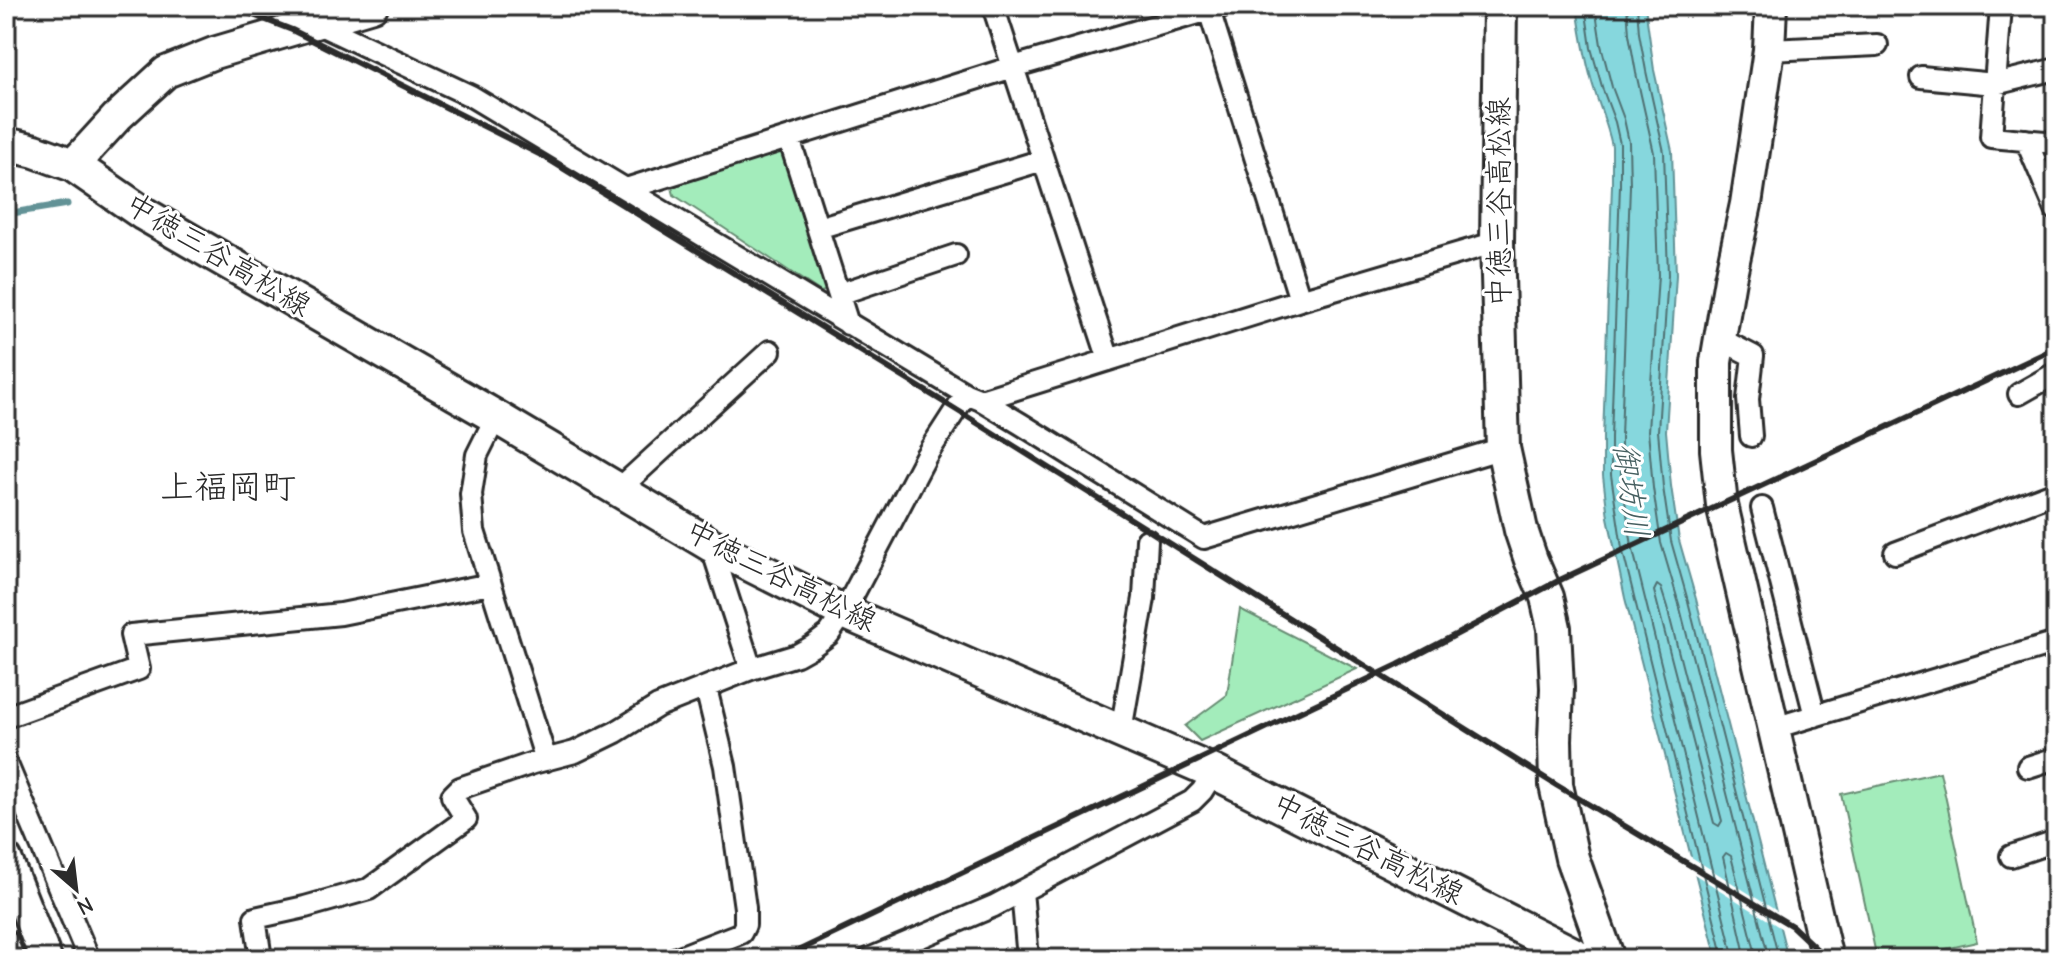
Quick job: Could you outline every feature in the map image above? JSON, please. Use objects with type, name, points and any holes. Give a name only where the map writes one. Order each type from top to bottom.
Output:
[{"type":"main road","name":"中徳三谷高松線","points":[[1500,6],[1497,242],[1503,448],[1521,530],[1547,597],[1554,628],[1556,785],[1572,858],[1608,959]]},
{"type":"main road","name":"中徳三谷高松線","points":[[6,144],[73,165],[144,214],[711,545],[844,612],[1214,772],[1583,959]]},
{"type":"street","points":[[280,6],[323,16],[471,96],[1204,538],[1503,448]]},
{"type":"street","points":[[73,165],[117,117],[166,72],[323,16],[372,6]]},
{"type":"street","points":[[993,6],[1109,360]]},
{"type":"street","points":[[1771,6],[1769,50],[1746,204],[1716,362],[1716,450],[1722,505],[1827,959]]},
{"type":"street","points":[[2001,6],[1991,137],[2056,143]]},
{"type":"street","points":[[626,189],[1013,67],[1216,8],[1300,300]]},
{"type":"street","points":[[1769,50],[1877,45]]},
{"type":"street","points":[[1921,77],[1995,84],[2056,69]]},
{"type":"street","points":[[789,138],[848,324]]},
{"type":"street","points":[[2026,140],[2056,210]]},
{"type":"street","points":[[818,228],[1043,160]]},
{"type":"street","points":[[261,959],[255,918],[369,889],[466,819],[452,796],[454,792],[472,783],[586,748],[658,706],[751,669],[778,662],[813,646],[829,634],[844,612],[926,456],[973,397],[1109,360],[1497,242]]},
{"type":"street","points":[[839,294],[956,255]]},
{"type":"street","points":[[1720,339],[1753,356],[1748,399],[1751,436]]},
{"type":"street","points":[[619,489],[770,351]]},
{"type":"street","points":[[2019,394],[2056,373]]},
{"type":"street","points":[[496,417],[477,455],[471,494],[474,531],[546,760]]},
{"type":"street","points":[[1895,553],[2056,492]]},
{"type":"street","points":[[1762,508],[1815,716]]},
{"type":"street","points":[[1121,731],[1144,598],[1147,540]]},
{"type":"street","points":[[711,545],[751,669]]},
{"type":"street","points":[[6,717],[139,669],[131,635],[341,614],[490,584]]},
{"type":"street","points":[[1774,728],[2056,643]]},
{"type":"street","points":[[674,959],[741,933],[745,925],[725,766],[706,688]]},
{"type":"street","points":[[2028,767],[2056,758]]},
{"type":"street","points":[[6,762],[89,959]]},
{"type":"street","points":[[869,959],[994,906],[1192,801],[1214,772]]},
{"type":"street","points":[[2011,856],[2056,841]]},
{"type":"street","points":[[6,859],[46,959]]},
{"type":"street","points":[[1022,891],[1028,959]]},
{"type":"street","points":[[6,940],[14,959]]},
{"type":"green space","points":[[783,151],[828,290],[821,292],[674,195],[672,187]]},
{"type":"green space","points":[[1240,609],[1357,669],[1200,741],[1185,726],[1227,695]]},
{"type":"green space","points":[[1940,772],[1977,942],[1900,959],[1877,959],[1841,794]]},
{"type":"water","name":"御坊川","points":[[1577,6],[1645,6],[1654,70],[1672,151],[1676,275],[1666,431],[1679,540],[1788,959],[1717,959],[1625,598],[1603,476],[1612,146],[1589,71]]},
{"type":"pier","points":[[1688,855],[1780,913],[1784,930],[1694,874]]},
{"type":"waterway","points":[[6,214],[67,204]]},
{"type":"railway","points":[[230,6],[292,30],[543,156],[1556,785],[1792,926],[1827,959]]},
{"type":"railway","points":[[781,959],[1398,665],[1562,579],[2056,348]]},
{"type":"district","name":"上福岡町","points":[[228,487]]}]
